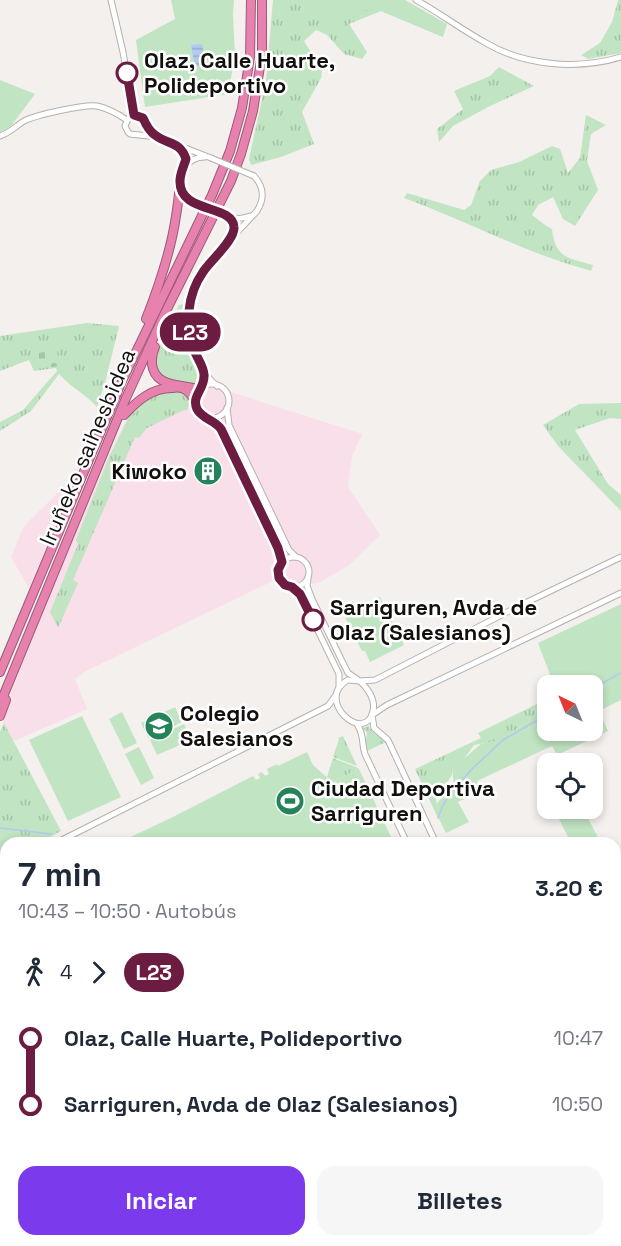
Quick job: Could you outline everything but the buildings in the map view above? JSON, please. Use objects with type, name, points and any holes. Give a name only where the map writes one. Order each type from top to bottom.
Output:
[{"type":"highway","name":"Iruñeko saihesbidea","points":[[0,672],[122,381],[212,195],[230,151],[242,108],[250,57],[251,0]]},
{"type":"highway","name":"Iruñeko saihesbidea","points":[[0,704],[126,398],[231,181],[252,114],[262,54],[263,0]]},
{"type":"highway","points":[[0,716],[124,415],[232,186],[247,142],[252,114]]},
{"type":"highway","points":[[122,381],[129,355],[160,283],[176,216],[180,183]]},
{"type":"highway","points":[[155,347],[151,359],[154,372],[159,379],[192,388],[203,388]]},
{"type":"highway","points":[[124,415],[142,397],[160,389],[178,387],[185,389],[195,401]]},
{"type":"highway","points":[[0,665],[8,653]]},
{"type":"street","points":[[111,0],[134,115]]},
{"type":"street","points":[[416,0],[488,44],[521,58],[557,63],[586,63],[621,57]]},
{"type":"street","points":[[0,136],[26,120],[47,113],[95,105],[127,120]]},
{"type":"street","points":[[157,137],[149,130],[141,116],[134,115],[127,120],[125,126],[133,135],[157,137],[211,158],[254,176],[262,189],[263,197],[257,211],[200,276],[190,302],[190,334],[204,372],[226,392],[229,425],[289,550],[306,563],[309,572],[307,588],[348,673],[359,681],[376,703],[387,705]]},
{"type":"street","points":[[140,135],[146,124]]},
{"type":"street","points":[[176,144],[184,152],[186,159],[180,175],[181,191],[192,202],[235,219],[243,219],[257,211]]},
{"type":"street","points":[[183,168],[196,158],[211,158]]},
{"type":"street","points":[[228,217],[234,227],[229,241]]},
{"type":"street","points":[[203,388],[204,372]]},
{"type":"street","points":[[217,386],[209,385],[198,392],[195,401],[197,409],[218,424],[221,429],[278,548],[282,562]]},
{"type":"street","points":[[208,418],[221,415],[227,408]]},
{"type":"street","points":[[68,837],[328,706],[336,695],[339,674],[300,594],[292,587],[285,585],[279,578],[278,570],[282,562],[296,556]]},
{"type":"street","points":[[339,686],[348,680],[375,680],[538,596],[621,557]]},
{"type":"street","points":[[292,587],[302,585],[308,578]]},
{"type":"street","points":[[357,724],[368,721],[372,715],[387,705],[621,593]]},
{"type":"street","points":[[375,680],[370,694],[374,707],[371,718],[374,728],[388,740],[433,837]]},
{"type":"street","points":[[336,695],[340,710],[349,721],[357,724],[363,733],[362,746],[365,754],[404,837]]},
{"type":"street","points":[[328,706],[340,710]]},
{"type":"shaded area","points":[[209,385],[362,434],[352,456],[348,487],[380,535],[348,566],[318,583],[292,587],[279,578],[86,671],[75,679],[87,709],[14,741],[1,718],[81,508],[134,405],[174,388],[189,392]]},
{"type":"shaded area","points":[[77,474],[29,588],[11,557],[24,526]]},
{"type":"green space","points":[[171,0],[234,0],[235,56],[228,94],[145,107],[136,40],[175,19]]},
{"type":"green space","points":[[273,0],[388,0],[443,37],[381,11],[349,24],[367,52],[362,59],[344,54],[327,35],[316,30],[304,41],[322,71],[321,78],[302,112],[314,144],[281,157],[251,165],[249,159],[266,81]]},
{"type":"green space","points":[[329,0],[405,0],[447,24],[443,37],[381,11],[362,10],[343,16],[319,9]]},
{"type":"green space","points":[[618,0],[621,0],[621,53],[588,59],[581,55],[600,43],[612,22]]},
{"type":"green space","points":[[499,67],[534,86],[453,126],[439,142],[437,129],[463,109],[454,91],[490,76]]},
{"type":"green space","points":[[0,80],[35,94],[11,126],[0,132]]},
{"type":"green space","points":[[586,115],[606,125],[591,134],[587,161],[598,190],[575,226],[563,219],[553,197],[538,205],[532,215],[552,229],[556,246],[564,255],[593,265],[591,271],[542,255],[404,198],[407,193],[464,210],[471,205],[480,181],[491,170],[519,162],[552,146],[560,149],[568,173],[580,158]]},
{"type":"green space","points":[[186,304],[187,338],[200,373],[200,385],[196,386],[168,380],[161,376],[155,364],[158,350],[173,315],[179,305]]},
{"type":"green space","points":[[87,323],[119,326],[97,407],[59,374],[31,411],[0,431],[0,422],[23,410],[57,371],[56,368],[34,371],[29,360],[0,371],[0,336]]},
{"type":"green space","points":[[57,350],[59,366],[35,369],[33,354]]},
{"type":"green space","points":[[164,391],[180,392],[188,396],[190,399],[187,410],[147,428],[139,438],[135,437],[73,580],[78,583],[58,628],[50,612],[78,544],[76,540],[110,455],[138,404],[151,395]]},
{"type":"green space","points":[[621,403],[621,419],[610,418],[575,430],[608,484],[621,495],[621,511],[558,446],[543,425],[579,404]]},
{"type":"green space","points":[[380,597],[404,645],[370,662],[344,615]]},
{"type":"green space","points":[[621,604],[621,700],[603,709],[603,675],[550,675],[538,643]]},
{"type":"green space","points":[[537,704],[537,714],[503,740],[474,745],[463,760],[452,769],[452,775],[436,798],[438,818],[415,769],[481,738],[478,733]]},
{"type":"green space","points":[[175,707],[182,722],[148,738],[141,723]]},
{"type":"green space","points":[[122,712],[137,743],[124,749],[109,719]]},
{"type":"green space","points":[[537,714],[537,741],[587,741],[561,753],[556,753],[552,746],[477,781],[481,791],[458,802],[469,822],[446,833],[434,809],[454,785],[452,769],[481,744],[504,739]]},
{"type":"green space","points":[[82,716],[121,797],[68,821],[29,740]]},
{"type":"green space","points":[[603,720],[608,731],[603,733]]},
{"type":"green space","points":[[4,723],[61,831],[50,837],[0,837],[0,732]]},
{"type":"green space","points":[[184,724],[191,740],[157,755],[150,740]]},
{"type":"green space","points":[[369,726],[386,742],[367,751],[365,747],[367,733],[363,728]]},
{"type":"green space","points":[[343,736],[357,766],[333,757],[338,738]]},
{"type":"green space","points":[[139,747],[154,778],[141,785],[125,754]]},
{"type":"green space","name":"Ciudad Deportiva Sarriguren","points":[[307,752],[313,765],[332,782],[359,769],[391,837],[131,837],[253,776],[256,780],[260,778],[258,774],[262,772],[265,776],[269,774],[267,769],[277,764],[278,766]]},
{"type":"green space","points":[[333,758],[359,769],[332,782],[327,777]]},
{"type":"green space","points":[[559,819],[588,819],[598,837],[568,837]]},
{"type":"water","points":[[202,44],[206,65],[195,67],[191,45]]},
{"type":"waterway","points":[[603,683],[621,673]]},
{"type":"waterway","points":[[438,818],[452,791],[474,767],[503,740],[537,720]]},
{"type":"waterway","points":[[0,828],[51,834]]},
{"type":"bus line","name":"L23","points":[[127,73],[134,115],[141,116],[149,130],[157,137],[176,144],[184,152],[186,159],[180,175],[181,191],[192,202],[228,217],[233,224],[234,230],[229,241],[205,269],[192,294],[189,310],[190,334],[204,372],[203,387],[198,392],[195,401],[200,413],[218,424],[221,429],[278,548],[282,562],[278,570],[279,578],[285,585],[292,587],[300,594],[313,620]]},
{"type":"place","name":"Olaz, Calle Huarte, Polideportivo","points":[[127,73]]},
{"type":"place","name":"Kiwoko","points":[[208,471]]},
{"type":"place","name":"Sarriguren, Avda de Olaz (Salesianos)","points":[[313,620]]},
{"type":"place","name":"Colegio Salesianos","points":[[159,726]]},
{"type":"place","name":"Ciudad Deportiva Sarriguren","points":[[290,801]]}]
